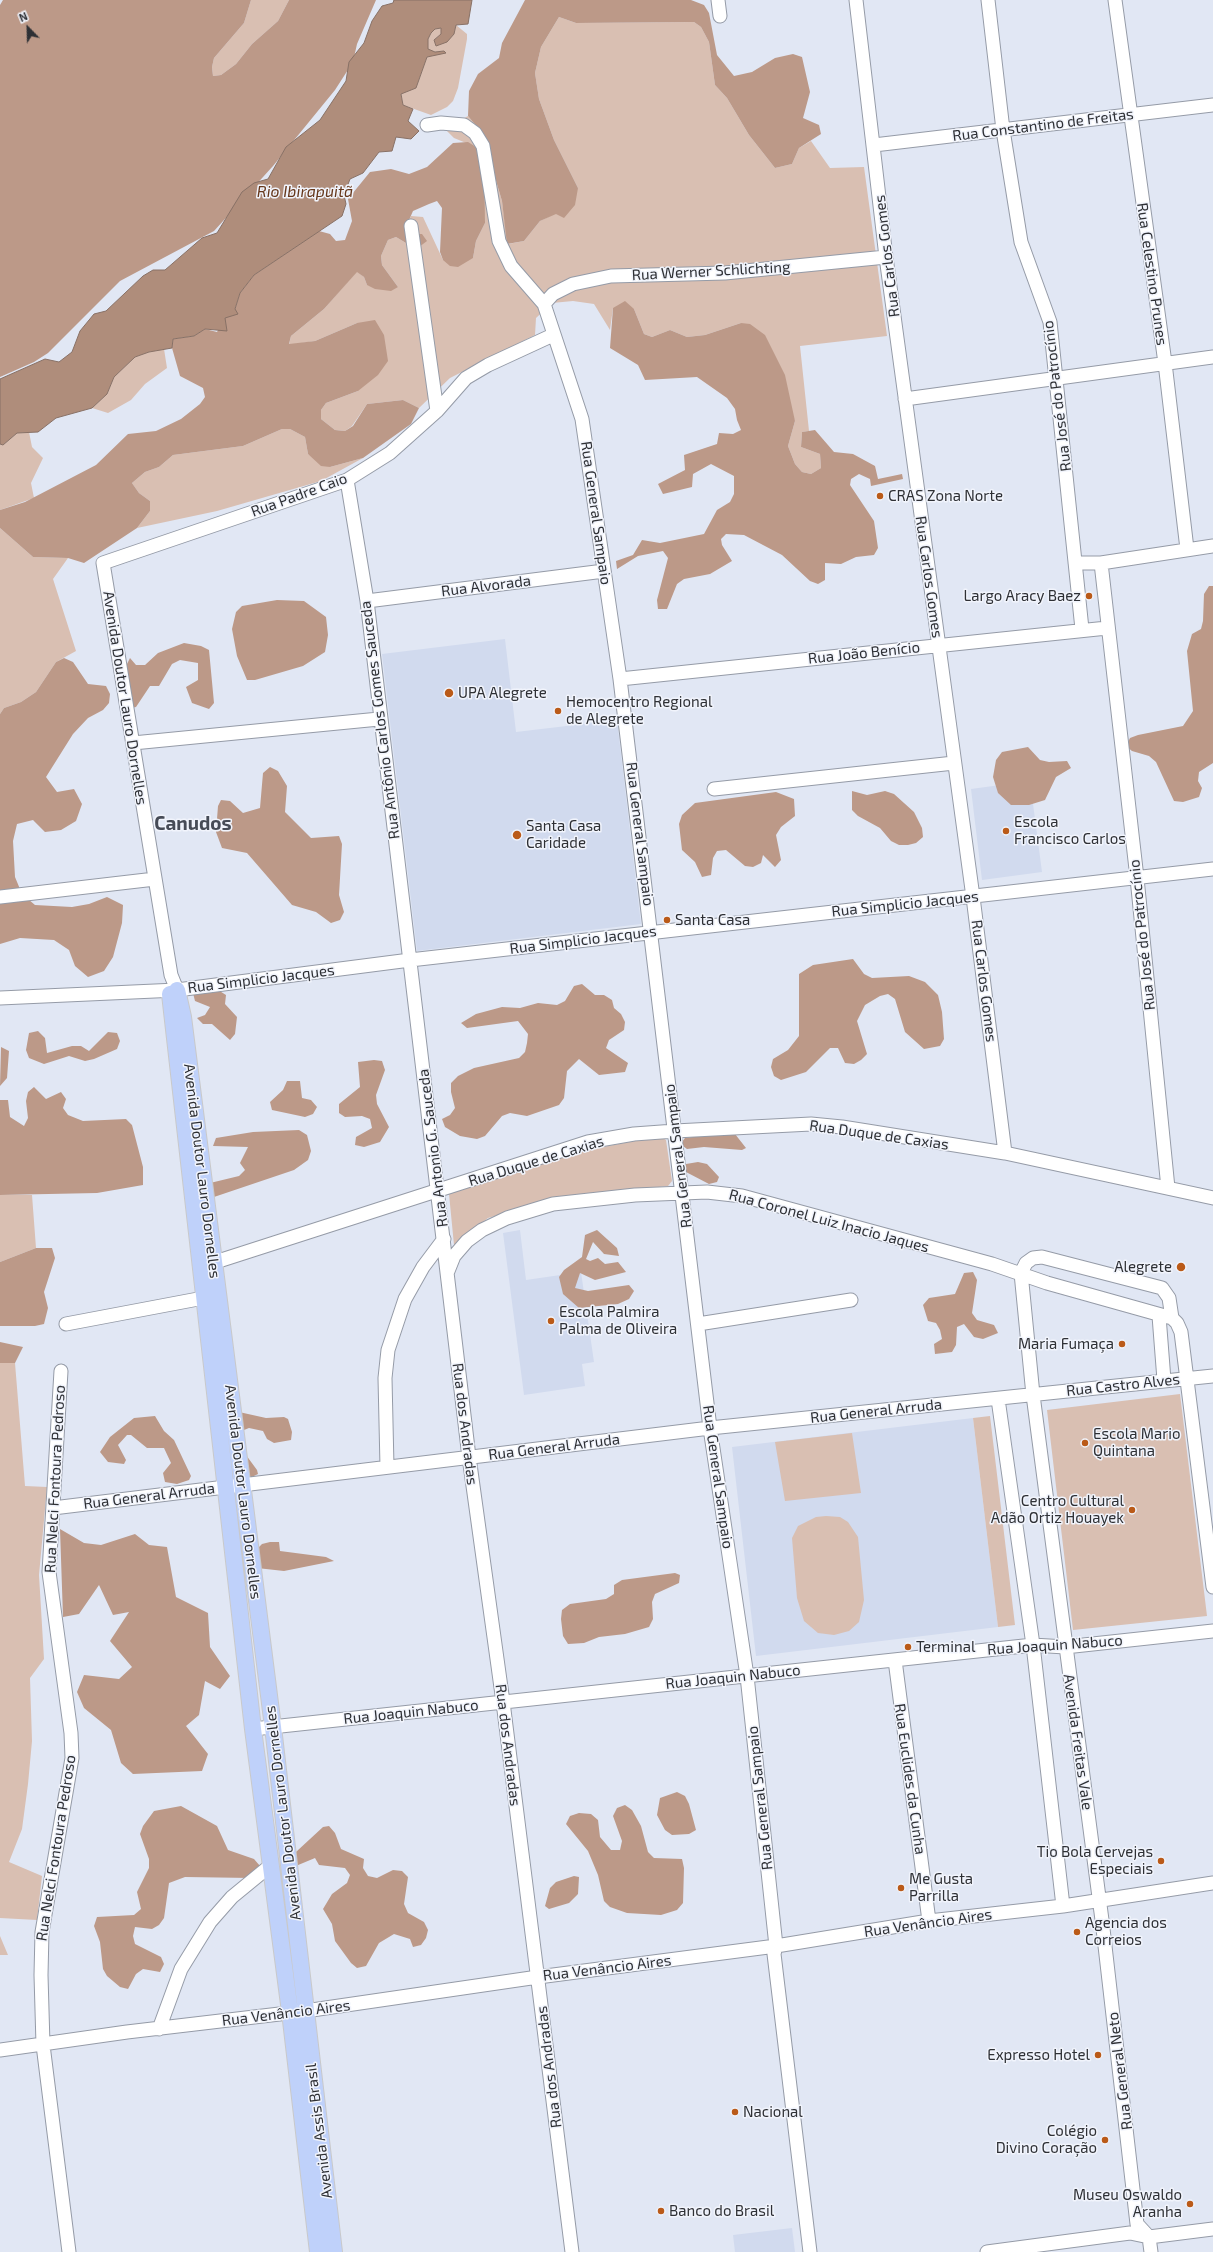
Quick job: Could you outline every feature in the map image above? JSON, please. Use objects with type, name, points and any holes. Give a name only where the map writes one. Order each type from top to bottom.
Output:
[{"type":"main road","name":"Avenida Doutor Lauro Dornelles","points":[[173,985],[207,1265],[242,1484],[273,1727],[296,1926],[298,2012]]},
{"type":"main road","name":"Avenida Doutor Lauro Dornelles","points":[[212,1296],[226,1486],[253,1729],[279,1929],[298,2012]]},
{"type":"main road","points":[[279,1929],[296,1926]]},
{"type":"main road","name":"Avenida Assis Brasil","points":[[298,2012],[326,2249]]},
{"type":"street","points":[[718,0],[720,16]]},
{"type":"street","name":"Rua Carlos Gomes","points":[[856,0],[886,257],[973,897],[1005,1153]]},
{"type":"street","name":"Rua José do Patrocínio","points":[[988,0],[1003,130],[1021,242],[1050,322],[1082,629]]},
{"type":"street","name":"Rua Celestino Prunes","points":[[1115,0],[1165,363],[1187,549]]},
{"type":"street","name":"Rua Constantino de Freitas","points":[[874,145],[1213,105]]},
{"type":"street","name":"Rua General Sampaio","points":[[427,125],[441,123],[464,126],[475,133],[483,146],[499,241],[511,266],[544,304],[552,335],[570,378],[582,419],[620,679],[652,932],[677,1159],[683,1193],[710,1428],[747,1676],[776,1946],[774,1954],[810,2252]]},
{"type":"street","points":[[411,226],[437,411]]},
{"type":"street","name":"Rua Werner Schlichting","points":[[544,304],[553,294],[573,284],[611,276],[725,273],[886,257]]},
{"type":"street","name":"Rua Padre Caio","points":[[103,563],[347,480],[390,453],[437,411],[466,378],[488,365],[552,335]]},
{"type":"street","points":[[905,399],[1213,357]]},
{"type":"street","name":"Rua Antônio Carlos Gomes Sauceda","points":[[347,480],[366,602],[379,719],[410,960]]},
{"type":"street","points":[[1075,563],[1101,563],[1213,546]]},
{"type":"street","name":"Avenida Doutor Lauro Dornelles","points":[[103,563],[173,985]]},
{"type":"street","name":"Rua José do Patrocínio","points":[[1101,563],[1137,878],[1168,1188]]},
{"type":"street","name":"Rua Alvorada","points":[[366,602],[604,571]]},
{"type":"street","name":"Rua João Benício","points":[[620,679],[938,646],[1082,629],[1108,628]]},
{"type":"street","points":[[133,743],[379,719]]},
{"type":"street","points":[[714,789],[954,762]]},
{"type":"street","name":"Rua Simplicio Jacques","points":[[0,998],[173,985],[410,960],[1213,869]]},
{"type":"street","points":[[0,897],[155,878]]},
{"type":"street","name":"Rua Antonio G. Sauceda","points":[[387,1467],[385,1378],[388,1350],[405,1299],[423,1267],[444,1239],[410,960]]},
{"type":"street","name":"Rua Duque de Caxias","points":[[207,1265],[438,1192],[502,1168],[588,1142],[634,1134],[675,1131],[811,1124],[1005,1153],[1213,1198]]},
{"type":"street","name":"Rua Coronel Luiz Inacio Jaques","points":[[447,1274],[454,1256],[468,1241],[482,1230],[507,1218],[553,1204],[635,1195],[707,1192],[742,1196],[1021,1273],[1165,1317]]},
{"type":"street","name":"Rua dos Andradas","points":[[444,1239],[469,1457],[503,1702],[572,2252]]},
{"type":"street","points":[[1021,1273],[1026,1263],[1033,1258],[1042,1257],[1162,1288],[1169,1298],[1165,1317],[1164,1380]]},
{"type":"street","name":"Avenida Freitas Vale","points":[[1021,1273],[1033,1395],[1099,1900]]},
{"type":"street","points":[[66,1324],[212,1296]]},
{"type":"street","points":[[698,1324],[851,1300]]},
{"type":"street","points":[[1165,1317],[1178,1323],[1181,1332],[1213,1587]]},
{"type":"street","name":"Rua Nelci Fontoura Pedroso","points":[[61,1371],[49,1572],[71,1733],[72,1758],[42,1932],[43,2045],[69,2252]]},
{"type":"street","name":"Rua Castro Alves","points":[[1033,1395],[1213,1376]]},
{"type":"street","name":"Rua General Arruda","points":[[53,1508],[710,1428],[1033,1395]]},
{"type":"street","points":[[998,1399],[1033,1645],[1063,1906]]},
{"type":"street","name":"Rua Joaquin Nabuco","points":[[253,1729],[1033,1645],[1065,1647],[1213,1631]]},
{"type":"street","name":"Rua Euclides da Cunha","points":[[895,1660],[930,1922]]},
{"type":"street","points":[[159,2029],[181,1969],[210,1922],[232,1897],[271,1864]]},
{"type":"street","name":"Rua Venâncio Aires","points":[[0,2050],[298,2012],[538,1977],[776,1946],[930,1922],[1063,1906],[1213,1883]]},
{"type":"street","name":"Rua General Neto","points":[[1099,1900],[1137,2224],[1149,2237]]},
{"type":"street","points":[[987,2252],[1130,2233],[1149,2237],[1213,2229]]},
{"type":"street","points":[[1149,2237],[1151,2252]]},
{"type":"shaded area","points":[[3,0],[251,0],[244,23],[214,58],[212,67],[213,76],[221,75],[236,64],[252,44],[278,21],[289,0],[376,0],[357,44],[353,62],[335,90],[273,166],[214,231],[120,281],[48,353],[34,362],[0,377],[0,5]]},
{"type":"shaded area","points":[[251,0],[289,0],[278,21],[252,44],[236,64],[221,75],[213,76],[212,67],[214,58],[244,23]]},
{"type":"shaded area","points":[[525,0],[691,0],[704,5],[709,13],[717,55],[734,76],[752,72],[775,58],[793,54],[802,57],[810,92],[803,118],[819,125],[821,134],[799,148],[792,164],[775,168],[749,135],[727,98],[715,85],[709,42],[701,27],[694,22],[576,23],[559,17],[541,47],[535,73],[539,99],[554,140],[578,188],[575,205],[564,218],[556,214],[540,221],[524,241],[507,244],[502,201],[482,133],[468,116],[469,91],[478,74],[499,58],[502,43]]},
{"type":"shaded area","points":[[559,17],[576,23],[694,22],[701,27],[709,42],[715,85],[727,98],[749,135],[775,168],[792,164],[799,148],[811,141],[830,168],[864,167],[887,336],[800,346],[809,431],[802,432],[801,447],[820,454],[821,468],[811,474],[802,472],[795,464],[788,446],[795,421],[741,323],[705,335],[687,337],[670,330],[652,337],[644,334],[634,309],[613,308],[610,330],[594,304],[573,301],[552,303],[536,318],[535,335],[450,378],[419,408],[403,400],[367,404],[352,426],[345,431],[335,430],[321,419],[321,410],[326,403],[358,391],[357,323],[315,341],[289,345],[291,336],[324,309],[357,271],[364,277],[367,285],[398,287],[382,265],[381,256],[388,240],[396,237],[411,246],[413,234],[406,227],[411,216],[423,217],[443,260],[473,258],[476,241],[485,223],[476,147],[454,138],[445,129],[468,116],[482,133],[502,201],[508,244],[524,241],[540,221],[556,213],[578,188],[554,140],[539,99],[535,73],[541,47]]},
{"type":"shaded area","points":[[456,25],[467,34],[467,39],[458,88],[453,101],[447,107],[431,115],[403,105],[401,93],[416,88],[427,57],[444,51],[435,52],[428,50],[428,39],[431,33],[435,29],[441,28],[441,34],[434,40],[436,46],[447,41],[454,34]]},
{"type":"shaded area","points":[[468,142],[476,147],[484,162],[485,223],[476,241],[473,258],[458,267],[450,266],[443,260],[440,252],[442,208],[437,201],[413,211],[406,227],[413,234],[422,234],[427,241],[419,247],[411,246],[396,237],[388,240],[381,256],[382,265],[398,287],[391,291],[375,289],[367,285],[364,277],[357,272],[324,309],[291,336],[289,344],[315,341],[357,323],[375,320],[384,335],[388,361],[378,375],[358,391],[326,403],[321,410],[321,419],[335,430],[345,431],[353,426],[367,404],[403,400],[419,408],[411,424],[363,458],[330,467],[321,466],[308,454],[305,437],[290,429],[282,429],[243,446],[173,455],[159,467],[145,472],[132,483],[139,493],[150,501],[150,511],[137,528],[84,563],[68,558],[33,557],[0,528],[0,510],[25,502],[96,465],[128,434],[156,431],[181,419],[200,404],[205,397],[203,388],[180,376],[172,348],[173,339],[194,336],[205,329],[217,332],[225,318],[235,309],[240,293],[254,275],[319,231],[330,234],[336,241],[345,240],[352,221],[348,199],[370,172],[391,169],[409,174],[427,167],[453,143]]},
{"type":"shaded area","points":[[625,301],[634,309],[644,334],[652,337],[670,330],[687,337],[705,335],[741,323],[750,324],[765,335],[785,375],[795,421],[788,446],[795,464],[802,472],[811,474],[821,468],[820,454],[801,447],[802,432],[815,430],[834,452],[853,454],[875,466],[878,479],[902,474],[903,479],[871,486],[870,479],[859,474],[851,479],[850,485],[874,521],[878,548],[874,555],[856,557],[841,564],[825,563],[825,580],[818,584],[810,581],[782,555],[744,535],[726,534],[721,539],[722,545],[732,561],[710,574],[684,579],[677,584],[667,609],[658,609],[657,600],[668,558],[663,551],[638,556],[617,569],[616,561],[633,555],[642,540],[660,543],[704,534],[717,510],[730,502],[734,494],[734,476],[711,464],[693,474],[692,487],[663,494],[658,484],[685,470],[684,455],[717,444],[719,433],[733,434],[741,430],[735,409],[727,398],[697,377],[645,380],[638,365],[610,348],[613,308]]},
{"type":"shaded area","points":[[164,349],[167,368],[145,384],[131,400],[108,413],[92,408],[107,394],[114,377],[135,357]]},
{"type":"shaded area","points":[[282,429],[290,429],[305,437],[308,454],[330,467],[363,458],[321,481],[217,511],[137,528],[150,511],[150,501],[139,493],[132,483],[145,472],[159,467],[173,455],[243,446]]},
{"type":"shaded area","points":[[29,432],[32,447],[43,458],[31,483],[34,498],[0,510],[0,444],[3,445],[17,433]]},
{"type":"shaded area","points":[[0,528],[33,557],[68,558],[53,579],[76,651],[56,662],[36,692],[21,702],[4,708],[0,714]]},
{"type":"shaded area","points":[[1209,586],[1213,586],[1213,763],[1199,772],[1198,781],[1202,788],[1199,797],[1183,802],[1174,801],[1156,762],[1149,756],[1132,751],[1126,746],[1130,738],[1138,735],[1183,726],[1193,711],[1187,651],[1192,634],[1201,629],[1203,621],[1204,594]]},
{"type":"shaded area","points":[[277,600],[304,601],[326,617],[328,635],[325,652],[303,666],[255,680],[247,680],[237,656],[232,629],[236,612],[242,606]]},
{"type":"shaded area","name":"Santa Casa Caridade","points":[[505,639],[516,732],[617,720],[641,924],[417,951],[382,654]]},
{"type":"shaded area","points":[[184,643],[201,646],[209,650],[214,703],[209,709],[192,703],[186,687],[198,680],[198,663],[180,660],[172,664],[159,686],[150,686],[136,707],[127,709],[126,666],[130,658],[136,665],[145,665],[158,653]]},
{"type":"shaded area","points":[[64,658],[73,662],[88,684],[106,686],[110,694],[109,703],[103,710],[88,718],[73,734],[46,777],[57,792],[74,789],[82,804],[76,821],[61,830],[45,832],[33,820],[17,824],[13,841],[15,877],[22,894],[35,905],[72,907],[89,904],[107,897],[123,905],[122,923],[113,957],[104,971],[88,977],[75,966],[69,950],[54,940],[20,938],[0,944],[0,714],[4,708],[21,702],[36,692],[56,662]]},
{"type":"shaded area","points":[[1028,747],[1040,760],[1049,762],[1067,761],[1071,768],[1056,777],[1045,800],[1029,805],[1011,805],[998,793],[993,777],[996,760],[1002,752]]},
{"type":"shaded area","points":[[270,767],[278,771],[287,786],[285,812],[311,838],[339,836],[342,844],[339,895],[344,912],[340,920],[331,923],[316,912],[292,905],[247,853],[222,848],[216,832],[218,806],[221,800],[230,801],[243,813],[260,808],[263,773]]},
{"type":"shaded area","name":"Escola Francisco Carlos","points":[[1030,781],[1042,872],[982,880],[971,789]]},
{"type":"shaded area","points":[[852,791],[867,795],[885,791],[894,794],[914,812],[922,828],[923,837],[916,843],[908,845],[899,845],[891,841],[880,828],[858,816],[852,810]]},
{"type":"shaded area","points":[[776,792],[794,799],[795,816],[781,827],[776,835],[781,860],[775,867],[763,855],[761,863],[753,867],[745,866],[726,850],[717,851],[713,858],[711,875],[702,877],[695,862],[682,850],[679,824],[682,815],[695,803]]},
{"type":"shaded area","points":[[853,959],[864,974],[872,978],[909,976],[925,982],[938,995],[942,1012],[944,1039],[940,1046],[924,1049],[905,1032],[895,999],[888,994],[880,996],[865,1005],[857,1021],[867,1054],[861,1060],[854,1064],[845,1063],[838,1048],[830,1048],[806,1072],[781,1080],[774,1076],[771,1067],[773,1059],[788,1050],[799,1036],[799,974],[813,965]]},
{"type":"shaded area","points":[[582,984],[595,995],[604,995],[612,1000],[614,1008],[621,1014],[625,1022],[624,1030],[609,1040],[606,1048],[628,1063],[625,1072],[599,1075],[579,1059],[567,1071],[564,1098],[559,1105],[527,1116],[510,1113],[502,1116],[485,1136],[477,1139],[460,1136],[445,1127],[442,1119],[450,1115],[455,1108],[451,1092],[451,1083],[458,1076],[474,1068],[519,1058],[525,1052],[527,1043],[528,1034],[518,1021],[467,1028],[461,1023],[476,1014],[502,1007],[520,1008],[538,1003],[557,1005],[565,1001],[574,986]]},
{"type":"shaded area","points":[[218,990],[226,995],[225,1004],[237,1017],[235,1034],[230,1040],[212,1024],[203,1024],[197,1018],[205,1015],[210,1007],[195,1001],[193,993]]},
{"type":"shaded area","points":[[38,1031],[45,1038],[47,1053],[72,1046],[81,1046],[89,1051],[108,1032],[117,1033],[120,1041],[117,1049],[94,1059],[85,1061],[69,1056],[44,1064],[29,1058],[26,1050],[29,1033]]},
{"type":"shaded area","points":[[1,1047],[9,1051],[7,1078],[0,1086]]},
{"type":"shaded area","points":[[374,1060],[382,1061],[385,1070],[376,1095],[377,1104],[389,1127],[380,1142],[364,1147],[355,1145],[356,1137],[372,1128],[370,1119],[362,1116],[345,1117],[339,1113],[339,1104],[360,1087],[358,1062]]},
{"type":"shaded area","points":[[287,1081],[300,1081],[302,1098],[311,1100],[317,1107],[313,1114],[305,1117],[272,1110],[270,1102],[283,1090]]},
{"type":"shaded area","points":[[34,1087],[46,1099],[61,1092],[66,1099],[63,1108],[68,1115],[83,1121],[126,1119],[132,1125],[143,1167],[143,1185],[97,1193],[0,1195],[0,1100],[8,1100],[10,1117],[24,1126],[28,1118],[26,1101],[28,1092]]},
{"type":"shaded area","points":[[299,1130],[307,1135],[311,1151],[308,1160],[294,1170],[214,1197],[206,1184],[239,1176],[245,1170],[240,1163],[248,1147],[213,1146],[216,1138],[253,1132]]},
{"type":"shaded area","points":[[717,1134],[735,1134],[746,1148],[742,1150],[704,1147],[687,1149],[683,1146],[682,1142],[685,1138]]},
{"type":"shaded area","points":[[660,1136],[666,1140],[672,1181],[668,1186],[571,1197],[527,1206],[488,1218],[454,1245],[449,1194],[551,1157]]},
{"type":"shaded area","points":[[698,1162],[707,1164],[719,1177],[717,1182],[709,1184],[686,1172],[686,1164]]},
{"type":"shaded area","points":[[0,1195],[32,1195],[36,1248],[0,1262]]},
{"type":"shaded area","name":"Escola Palmira Palma de Oliveira","points":[[520,1230],[526,1280],[581,1272],[594,1362],[582,1364],[585,1386],[524,1395],[503,1233]]},
{"type":"shaded area","points":[[597,1230],[617,1248],[619,1256],[604,1254],[593,1242],[586,1259],[590,1261],[598,1258],[605,1264],[618,1262],[626,1272],[595,1280],[580,1273],[575,1288],[588,1291],[629,1285],[634,1291],[629,1299],[618,1304],[579,1308],[563,1294],[559,1277],[564,1270],[582,1257],[585,1235]]},
{"type":"shaded area","points":[[36,1248],[52,1248],[55,1258],[44,1292],[48,1308],[44,1324],[35,1326],[0,1326],[0,1262]]},
{"type":"shaded area","points":[[973,1272],[977,1280],[972,1313],[977,1320],[994,1325],[998,1333],[983,1339],[974,1337],[964,1324],[957,1327],[956,1345],[952,1352],[935,1354],[934,1344],[942,1339],[940,1330],[936,1323],[928,1321],[923,1305],[929,1298],[955,1294],[964,1273]]},
{"type":"shaded area","points":[[0,1342],[23,1347],[15,1363],[0,1363]]},
{"type":"shaded area","points":[[0,1363],[15,1363],[25,1486],[47,1487],[39,1575],[44,1659],[30,1678],[32,1741],[28,1784],[22,1829],[9,1862],[42,1876],[37,1920],[0,1918]]},
{"type":"shaded area","points":[[1180,1394],[1207,1616],[1073,1630],[1047,1410]]},
{"type":"shaded area","points":[[239,1412],[266,1418],[284,1417],[288,1419],[292,1432],[291,1440],[274,1443],[267,1439],[263,1431],[249,1428],[244,1430],[242,1438],[246,1455],[257,1470],[258,1474],[250,1478],[242,1475]]},
{"type":"shaded area","points":[[155,1416],[164,1431],[174,1440],[191,1476],[189,1480],[177,1484],[165,1482],[163,1473],[171,1463],[164,1448],[147,1448],[131,1435],[127,1435],[118,1445],[126,1460],[124,1464],[108,1462],[100,1452],[110,1437],[134,1418]]},
{"type":"shaded area","points":[[990,1416],[1015,1625],[998,1627],[973,1418]]},
{"type":"shaded area","points":[[973,1418],[998,1627],[756,1656],[732,1447]]},
{"type":"shaded area","points":[[852,1433],[861,1493],[785,1501],[775,1442]]},
{"type":"shaded area","points":[[816,1517],[840,1517],[848,1522],[858,1537],[864,1600],[859,1622],[849,1631],[834,1635],[818,1633],[804,1621],[797,1598],[792,1538],[798,1526]]},
{"type":"shaded area","points":[[60,1529],[84,1543],[101,1545],[135,1534],[149,1545],[167,1547],[176,1597],[208,1613],[210,1647],[230,1676],[220,1689],[205,1681],[199,1715],[186,1726],[208,1754],[202,1771],[133,1774],[121,1763],[111,1730],[84,1708],[77,1692],[84,1675],[119,1679],[132,1667],[110,1641],[129,1612],[113,1615],[99,1585],[79,1614],[63,1617]]},
{"type":"shaded area","points":[[279,1542],[280,1551],[326,1557],[334,1561],[284,1571],[257,1568],[256,1550],[262,1544]]},
{"type":"shaded area","points":[[675,1573],[680,1575],[679,1583],[655,1594],[652,1602],[653,1619],[649,1627],[625,1634],[599,1637],[584,1643],[568,1644],[563,1636],[561,1619],[562,1610],[570,1604],[606,1599],[614,1594],[614,1585],[622,1580]]},
{"type":"shaded area","points":[[677,1792],[685,1796],[689,1804],[696,1830],[689,1834],[672,1835],[665,1830],[657,1815],[660,1798]]},
{"type":"shaded area","points":[[625,1805],[632,1810],[641,1826],[648,1852],[654,1858],[682,1859],[684,1868],[683,1903],[677,1910],[661,1915],[627,1913],[610,1907],[604,1901],[598,1875],[588,1851],[566,1824],[570,1816],[579,1813],[591,1814],[598,1820],[600,1837],[611,1850],[620,1850],[622,1841],[613,1816],[617,1808]]},
{"type":"shaded area","points":[[181,1806],[217,1826],[228,1850],[254,1859],[260,1866],[252,1878],[185,1877],[169,1883],[164,1918],[159,1925],[152,1929],[135,1927],[133,1936],[135,1944],[161,1957],[164,1964],[160,1972],[143,1969],[136,1974],[128,1989],[120,1987],[107,1976],[103,1969],[100,1942],[94,1926],[97,1917],[134,1915],[141,1909],[137,1892],[149,1868],[149,1859],[140,1834],[143,1826],[154,1811]]},
{"type":"shaded area","points":[[329,1826],[335,1833],[341,1849],[364,1859],[363,1868],[368,1876],[377,1878],[393,1870],[402,1871],[408,1877],[404,1904],[408,1913],[424,1922],[428,1930],[426,1938],[421,1945],[413,1947],[410,1939],[394,1934],[379,1943],[366,1966],[357,1968],[351,1963],[335,1941],[332,1924],[323,1909],[332,1894],[347,1883],[350,1875],[345,1868],[319,1865],[315,1858],[291,1868],[284,1863],[323,1827]]},
{"type":"shaded area","points":[[574,1876],[579,1877],[578,1894],[569,1903],[549,1909],[545,1906],[550,1888],[556,1882]]},
{"type":"shaded area","points":[[0,1936],[8,1955],[0,1955]]},
{"type":"shaded area","points":[[792,2228],[795,2252],[735,2252],[733,2235]]},
{"type":"water","name":"Rio Ibirapuitã","points":[[394,0],[472,0],[468,24],[456,25],[454,34],[447,42],[436,46],[434,40],[441,34],[441,28],[435,29],[431,33],[428,39],[428,49],[435,52],[444,51],[446,53],[427,57],[416,88],[401,94],[403,105],[413,109],[408,121],[419,131],[411,139],[396,137],[392,151],[379,152],[363,173],[350,179],[344,195],[346,204],[342,216],[254,275],[240,293],[235,309],[238,314],[225,318],[227,331],[205,329],[194,336],[173,339],[172,348],[149,352],[135,357],[114,377],[107,394],[92,408],[56,418],[38,432],[17,433],[3,445],[0,444],[0,379],[45,359],[59,362],[72,352],[80,331],[94,314],[106,311],[143,276],[153,270],[165,270],[202,238],[217,233],[242,192],[254,183],[268,179],[286,147],[320,120],[346,81],[349,62],[364,43],[372,21],[382,6],[393,3]]},
{"type":"place","name":"CRAS Zona Norte","points":[[880,496]]},
{"type":"place","name":"Largo Aracy Baez","points":[[1089,596]]},
{"type":"place","name":"UPA Alegrete","points":[[449,693]]},
{"type":"place","name":"Hemocentro Regional de Alegrete","points":[[558,711]]},
{"type":"place","name":"Escola Francisco Carlos","points":[[1006,831]]},
{"type":"place","name":"Santa Casa Caridade","points":[[517,835]]},
{"type":"place","name":"Santa Casa","points":[[667,920]]},
{"type":"place","name":"Alegrete","points":[[1181,1267]]},
{"type":"place","name":"Escola Palmira Palma de Oliveira","points":[[551,1321]]},
{"type":"place","name":"Maria Fumaça","points":[[1122,1344]]},
{"type":"place","name":"Escola Mario Quintana","points":[[1085,1443]]},
{"type":"place","name":"Centro Cultural Adão Ortiz Houayek","points":[[1132,1510]]},
{"type":"place","name":"Terminal","points":[[908,1647]]},
{"type":"place","name":"Tio Bola Cervejas Especiais","points":[[1161,1861]]},
{"type":"place","name":"Me Gusta Parrilla","points":[[901,1888]]},
{"type":"place","name":"Agencia dos Correios","points":[[1077,1932]]},
{"type":"place","name":"Expresso Hotel","points":[[1098,2055]]},
{"type":"place","name":"Nacional","points":[[735,2112]]},
{"type":"place","name":"Colégio Divino Coração","points":[[1105,2140]]},
{"type":"place","name":"Museu Oswaldo Aranha","points":[[1190,2204]]},
{"type":"place","name":"Banco do Brasil","points":[[661,2211]]},
{"type":"district","name":"Canudos","points":[[193,824]]}]
